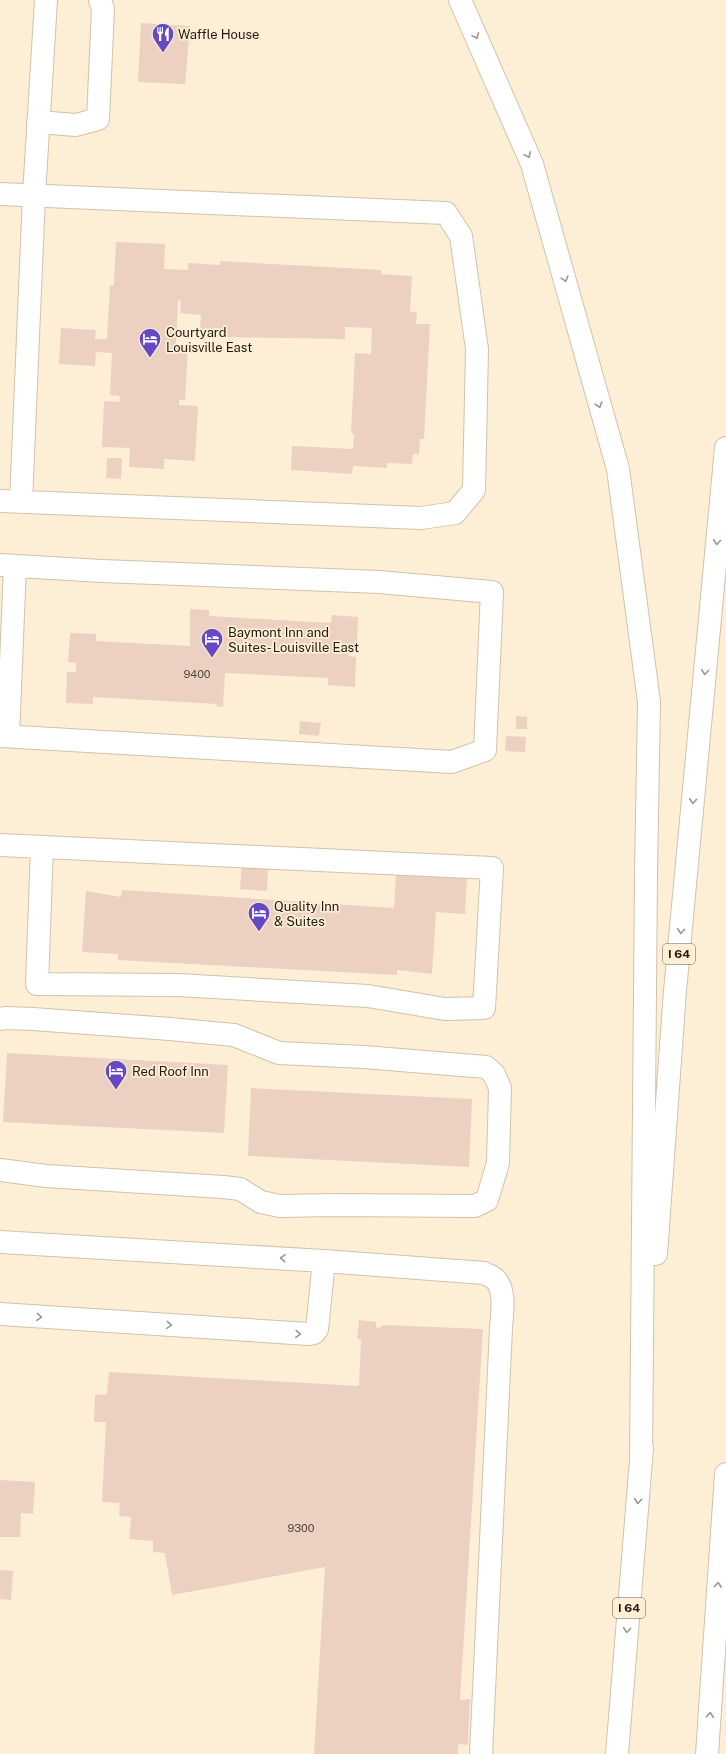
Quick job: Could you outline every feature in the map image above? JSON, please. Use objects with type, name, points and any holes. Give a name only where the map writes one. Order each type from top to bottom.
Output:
[{"type":"main road","points":[[22,502],[34,195],[46,0]]},
{"type":"main road","points":[[38,122],[76,125],[98,119],[103,9],[100,0]]},
{"type":"main road","points":[[460,0],[532,164],[618,469],[649,702],[641,1462]]},
{"type":"main road","points":[[0,194],[446,213],[461,236],[477,348],[474,490],[455,513],[421,518],[0,502]]},
{"type":"main road","name":"I 64","points":[[617,1754],[641,1462],[675,991],[726,448]]},
{"type":"main road","points":[[8,565],[102,571],[379,582],[492,592],[485,750],[452,762],[4,736],[8,565]]},
{"type":"main road","points":[[0,845],[492,868],[484,1008],[445,1009],[368,996],[178,985],[36,984],[42,847]]},
{"type":"main road","points":[[0,1019],[26,1019],[234,1035],[280,1053],[364,1057],[480,1066],[486,1067],[494,1074],[500,1088],[498,1163],[487,1200],[475,1206],[341,1204],[280,1206],[261,1202],[240,1189],[46,1176],[0,1170]]},
{"type":"main road","points":[[0,1242],[324,1261],[484,1273],[494,1277],[499,1284],[502,1296],[481,1754]]},
{"type":"main road","points":[[0,1314],[309,1334],[314,1333],[317,1329],[324,1261]]},
{"type":"main road","points":[[707,1754],[726,1474]]},
{"type":"building","name":"Waffle House","points":[[141,23],[190,26],[185,84],[138,82]]},
{"type":"building","name":"Courtyard Louisville East","points":[[116,242],[165,244],[164,269],[188,270],[188,263],[220,265],[220,261],[381,270],[381,274],[412,276],[410,312],[417,312],[416,324],[430,324],[424,439],[420,439],[419,454],[413,454],[412,464],[387,463],[387,468],[353,466],[352,474],[291,470],[292,446],[353,449],[354,434],[351,433],[355,353],[371,354],[372,328],[345,327],[345,339],[216,337],[216,331],[200,330],[201,315],[180,313],[181,301],[178,300],[176,344],[188,344],[185,400],[179,400],[179,405],[198,406],[195,461],[164,459],[164,469],[129,467],[130,448],[102,447],[104,401],[119,402],[120,396],[110,395],[112,353],[96,352],[95,366],[59,364],[61,328],[96,330],[95,339],[107,339],[110,285],[114,285]]},
{"type":"building","points":[[107,458],[122,458],[121,479],[106,478]]},
{"type":"building","name":"Baymont Inn and Suites- Louisville East","points":[[190,609],[209,610],[209,616],[331,623],[332,615],[358,617],[357,647],[349,646],[349,656],[356,657],[355,687],[328,685],[328,678],[225,673],[223,707],[216,706],[217,704],[93,697],[93,704],[66,703],[67,672],[76,672],[76,663],[68,662],[70,633],[96,634],[96,641],[190,646]]},
{"type":"building","points":[[516,716],[527,717],[527,729],[516,729]]},
{"type":"building","points":[[300,721],[321,723],[319,736],[299,734]]},
{"type":"building","points":[[506,736],[526,737],[525,752],[505,751]]},
{"type":"building","points":[[242,863],[268,865],[267,891],[240,889]]},
{"type":"building","name":"Quality Inn & Suites","points":[[396,875],[467,875],[465,914],[436,912],[432,974],[397,970],[397,975],[118,960],[118,954],[82,952],[86,891],[121,897],[122,890],[394,908]]},
{"type":"building","name":"Red Roof Inn","points":[[7,1053],[228,1065],[224,1133],[3,1122]]},
{"type":"building","points":[[251,1088],[472,1099],[469,1167],[248,1156]]},
{"type":"building","points":[[359,1320],[376,1322],[376,1328],[382,1327],[383,1325],[483,1329],[460,1700],[470,1699],[468,1745],[458,1744],[458,1754],[314,1754],[325,1567],[172,1595],[165,1553],[153,1552],[153,1541],[129,1539],[131,1517],[119,1516],[120,1503],[102,1502],[106,1422],[94,1422],[95,1395],[107,1394],[109,1372],[359,1386],[361,1339],[357,1339]]},
{"type":"building","points":[[0,1480],[35,1482],[33,1514],[21,1513],[20,1537],[0,1537]]},
{"type":"building","points":[[0,1570],[13,1571],[11,1600],[0,1599]]},
{"type":"place","name":"Waffle House","points":[[163,54]]},
{"type":"place","name":"Courtyard Louisville East","points":[[150,358]]},
{"type":"place","name":"Baymont Inn and Suites- Louisville East","points":[[212,658]]},
{"type":"place","name":"Quality Inn & Suites","points":[[259,932]]},
{"type":"place","name":"Red Roof Inn","points":[[116,1090]]}]
